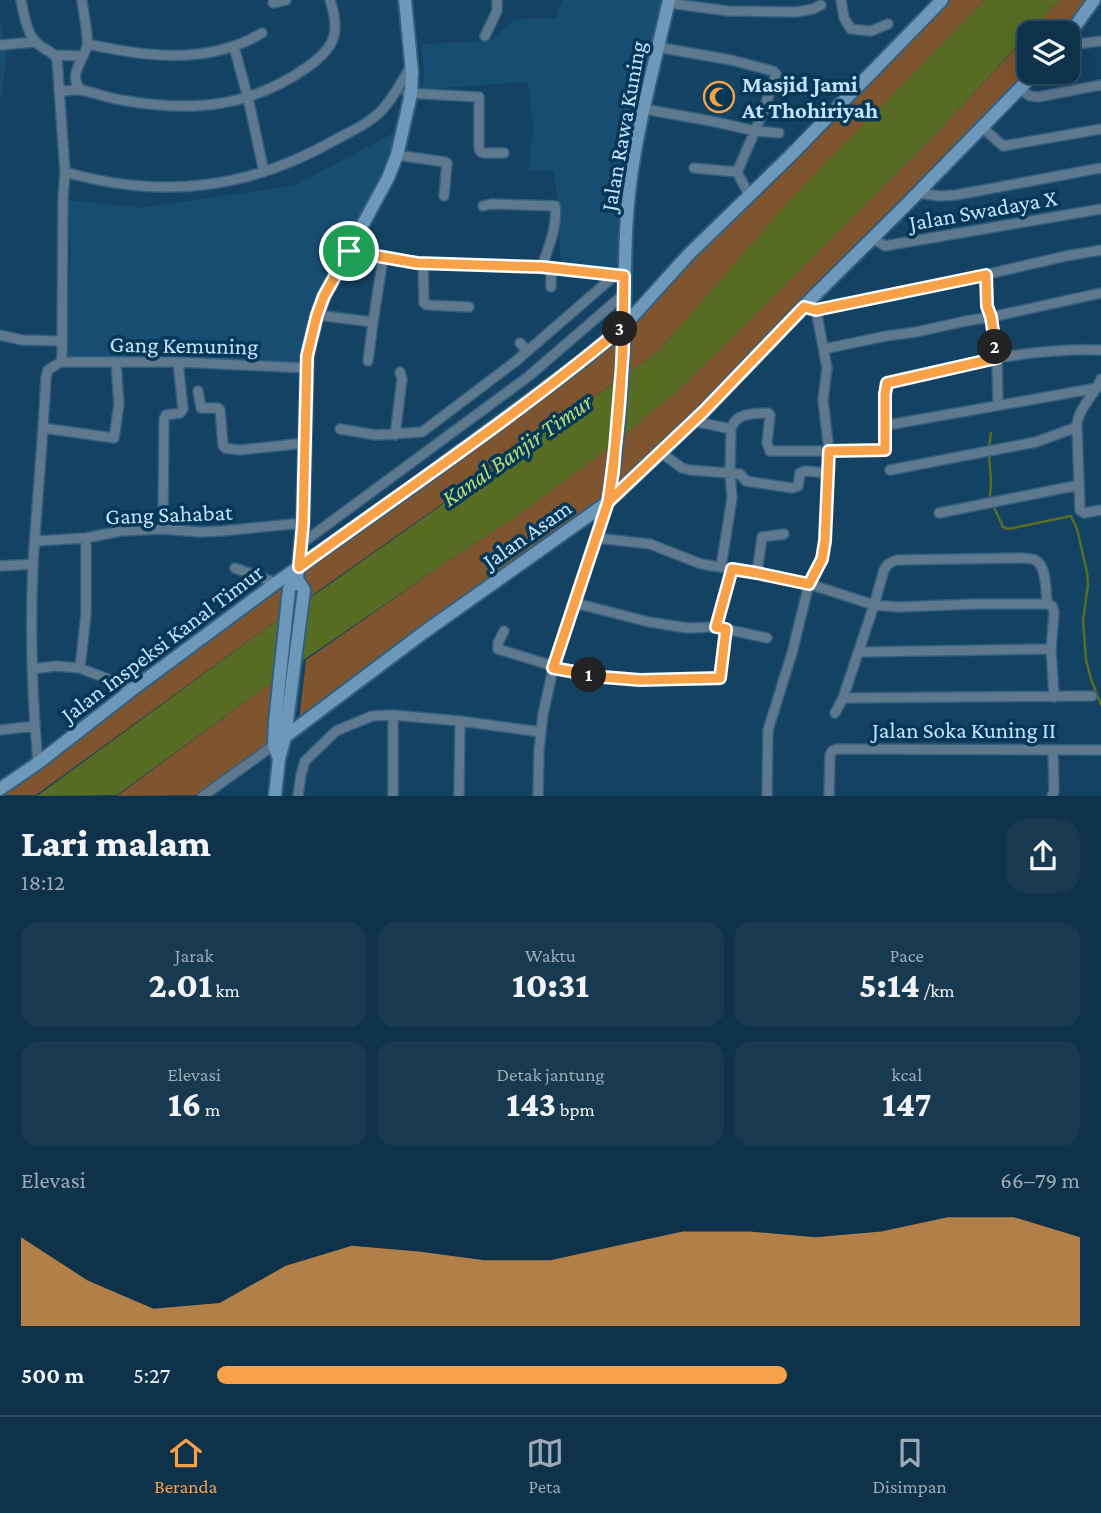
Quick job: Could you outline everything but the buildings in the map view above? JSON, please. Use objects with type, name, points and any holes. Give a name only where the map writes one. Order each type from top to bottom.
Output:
[{"type":"street","points":[[21,0],[28,29],[35,42],[55,55],[82,57]]},
{"type":"street","points":[[80,89],[74,80],[88,44],[82,0]]},
{"type":"street","points":[[273,3],[286,0]]},
{"type":"street","points":[[60,92],[80,89],[109,98],[174,107],[219,104],[248,98],[299,73],[324,54],[335,37],[336,28],[330,0]]},
{"type":"street","points":[[275,796],[303,523],[306,368],[309,345],[324,296],[388,178],[397,155],[411,94],[405,0]]},
{"type":"street","points":[[485,36],[497,10],[497,0]]},
{"type":"street","points":[[841,0],[844,18],[851,29],[871,31],[888,24]]},
{"type":"street","name":"Jalan Inspeksi Kanal Timur","points":[[0,789],[276,583],[297,581],[412,487],[578,364],[623,327],[689,254],[788,158],[942,0]]},
{"type":"street","points":[[1079,21],[1094,0]]},
{"type":"street","points":[[668,2],[728,11],[790,12],[804,11],[821,5]]},
{"type":"street","name":"Jalan Rawa Kuning","points":[[538,796],[543,714],[553,667],[608,502],[613,472],[623,352],[624,294],[619,276],[630,186],[668,2]]},
{"type":"street","points":[[88,44],[147,55],[174,56],[234,47],[262,33]]},
{"type":"street","points":[[1080,44],[1101,41]]},
{"type":"street","points":[[0,46],[35,42]]},
{"type":"street","points":[[234,47],[264,172]]},
{"type":"street","points":[[657,47],[731,60],[775,72],[764,109],[737,172]]},
{"type":"street","points":[[38,763],[32,670],[33,564],[46,374],[61,362],[62,341],[65,172],[58,61],[55,55]]},
{"type":"street","points":[[65,172],[114,184],[175,187],[224,183],[264,172],[303,157],[369,121],[397,91],[411,66]]},
{"type":"street","name":"Jalan Asam","points":[[280,741],[423,633],[608,502],[810,309],[873,239],[1024,84]]},
{"type":"street","points":[[1019,89],[1030,96],[1038,97],[1101,85]]},
{"type":"street","points":[[397,91],[480,97],[479,149],[484,153],[504,153]]},
{"type":"street","points":[[644,109],[755,131],[779,133]]},
{"type":"street","points":[[981,129],[1003,146],[1101,129]]},
{"type":"street","points":[[397,155],[447,163],[444,196]]},
{"type":"street","points":[[694,168],[737,172]]},
{"type":"street","points":[[918,194],[956,194],[1101,168]]},
{"type":"street","points":[[737,172],[749,195]]},
{"type":"street","points":[[483,206],[555,206],[547,268],[551,287]]},
{"type":"street","name":"Jalan Swadaya X","points":[[873,239],[885,246],[1101,209]]},
{"type":"street","points":[[767,796],[768,730],[792,653],[809,584],[822,559],[824,548],[829,451],[823,400],[827,368],[824,349],[810,309],[1101,250]]},
{"type":"street","points":[[349,251],[423,263],[547,268],[619,276]]},
{"type":"street","points":[[368,361],[383,258]]},
{"type":"street","points":[[423,263],[424,303],[470,307]]},
{"type":"street","points":[[340,429],[376,435],[422,432],[619,276]]},
{"type":"street","points":[[983,276],[995,359],[995,406]]},
{"type":"street","points":[[824,349],[1101,293]]},
{"type":"street","points":[[301,544],[529,376],[624,294]]},
{"type":"street","points":[[317,315],[373,322]]},
{"type":"street","points":[[0,335],[22,340],[62,341]]},
{"type":"street","points":[[520,343],[527,351]]},
{"type":"street","points":[[721,567],[732,498],[731,429],[733,421],[738,417],[768,413],[770,415],[767,443],[770,451],[884,451],[887,383],[981,361],[1072,349],[1101,350]]},
{"type":"street","name":"Gang Kemuning","points":[[61,362],[178,362],[306,368]]},
{"type":"street","points":[[163,529],[164,419],[166,415],[180,413],[183,409],[178,362]]},
{"type":"street","points":[[43,428],[114,438],[118,404],[116,363]]},
{"type":"street","points":[[395,435],[402,379],[400,372]]},
{"type":"street","points":[[885,426],[1099,384]]},
{"type":"street","points":[[1099,384],[1079,415],[1077,427],[1080,510],[1084,513],[1101,510]]},
{"type":"street","points":[[198,391],[201,408],[220,410],[225,448],[239,450],[305,443]]},
{"type":"street","points":[[693,421],[731,429]]},
{"type":"street","points":[[890,470],[1036,442],[1077,427]]},
{"type":"street","points":[[422,432],[431,449]]},
{"type":"street","points":[[660,452],[682,468],[742,475],[746,481],[792,488],[798,486],[802,472],[828,473]]},
{"type":"street","points":[[939,513],[1079,485]]},
{"type":"street","name":"Gang Sahabat","points":[[36,541],[86,538],[121,531],[163,529],[200,532],[303,523]]},
{"type":"street","points":[[757,573],[762,537],[784,534]]},
{"type":"street","points":[[80,668],[86,614],[86,538]]},
{"type":"street","points":[[596,538],[650,544],[701,564],[809,584],[874,605],[898,607],[1047,604],[1052,606],[1054,612],[1051,649],[1054,697]]},
{"type":"street","points":[[835,713],[843,698],[884,570],[896,559],[1035,560],[1044,570],[1047,604]]},
{"type":"street","points":[[0,566],[33,564]]},
{"type":"street","points":[[235,568],[276,583]]},
{"type":"street","points":[[504,631],[498,649],[553,667],[603,677],[640,680],[719,680],[721,628],[732,569]]},
{"type":"street","points":[[575,603],[668,626],[721,628],[767,638]]},
{"type":"street","points":[[858,652],[1051,649]]},
{"type":"street","points":[[32,670],[57,666],[80,668],[133,689]]},
{"type":"street","points":[[843,698],[1092,696]]},
{"type":"street","points":[[299,796],[300,775],[305,761],[336,731],[372,716],[393,715],[460,721],[541,732]]},
{"type":"street","points":[[393,715],[393,796]]},
{"type":"street","points":[[458,796],[460,721]]},
{"type":"street","points":[[0,730],[35,726]]},
{"type":"street","points":[[203,796],[280,741]]},
{"type":"street","name":"Jalan Soka Kuning II","points":[[829,796],[830,755],[837,749],[1101,750]]},
{"type":"street","points":[[1052,796],[1053,750]]},
{"type":"shaded area","points":[[562,0],[667,0],[620,269],[561,267],[554,171],[528,170],[533,129],[528,82],[423,89],[421,44],[490,41],[515,19],[556,18]]},
{"type":"shaded area","points":[[940,0],[985,0],[792,198],[658,352],[294,608],[36,795],[0,795],[0,789],[270,586],[288,566],[368,517],[588,356]]},
{"type":"shaded area","points":[[985,0],[1060,0],[1041,21],[1017,21],[1017,46],[932,138],[680,389],[600,455],[514,518],[273,681],[117,795],[37,796],[294,608],[658,352],[789,201]]},
{"type":"shaded area","points":[[1060,0],[1094,0],[1077,21],[1040,21]]},
{"type":"shaded area","points":[[0,17],[6,54],[2,96],[0,96]]},
{"type":"shaded area","points":[[1017,47],[1017,84],[608,502],[299,722],[306,660],[514,518],[616,441],[680,388],[932,138]]},
{"type":"shaded area","points":[[397,131],[382,175],[337,256],[312,309],[305,369],[63,364],[71,252],[68,200],[140,208],[296,185]]},
{"type":"shaded area","points":[[273,681],[268,745],[199,795],[117,796]]},
{"type":"waterway","points":[[989,447],[991,433]]},
{"type":"waterway","points":[[989,454],[990,497]]},
{"type":"waterway","points":[[994,507],[1003,527],[1008,529],[1071,516],[1077,529],[1087,572],[1083,621],[1086,660],[1101,705]]},
{"type":"place","name":"Masjid Jami At Thohiriyah","points":[[719,97]]},
{"type":"route","points":[[349,251],[324,296],[307,356],[303,523],[299,567],[535,396],[623,327],[623,352],[616,441],[608,502],[704,411],[804,307],[816,310],[986,275],[987,306],[997,358],[885,385],[885,450],[829,451],[825,541],[822,559],[809,584],[732,569],[716,627],[726,629],[719,680],[603,677],[553,668],[608,502],[623,352],[624,276],[542,267],[417,263],[349,251]]},
{"type":"water label","name":"Kanal Banjir Timur","points":[[517,450]]}]
